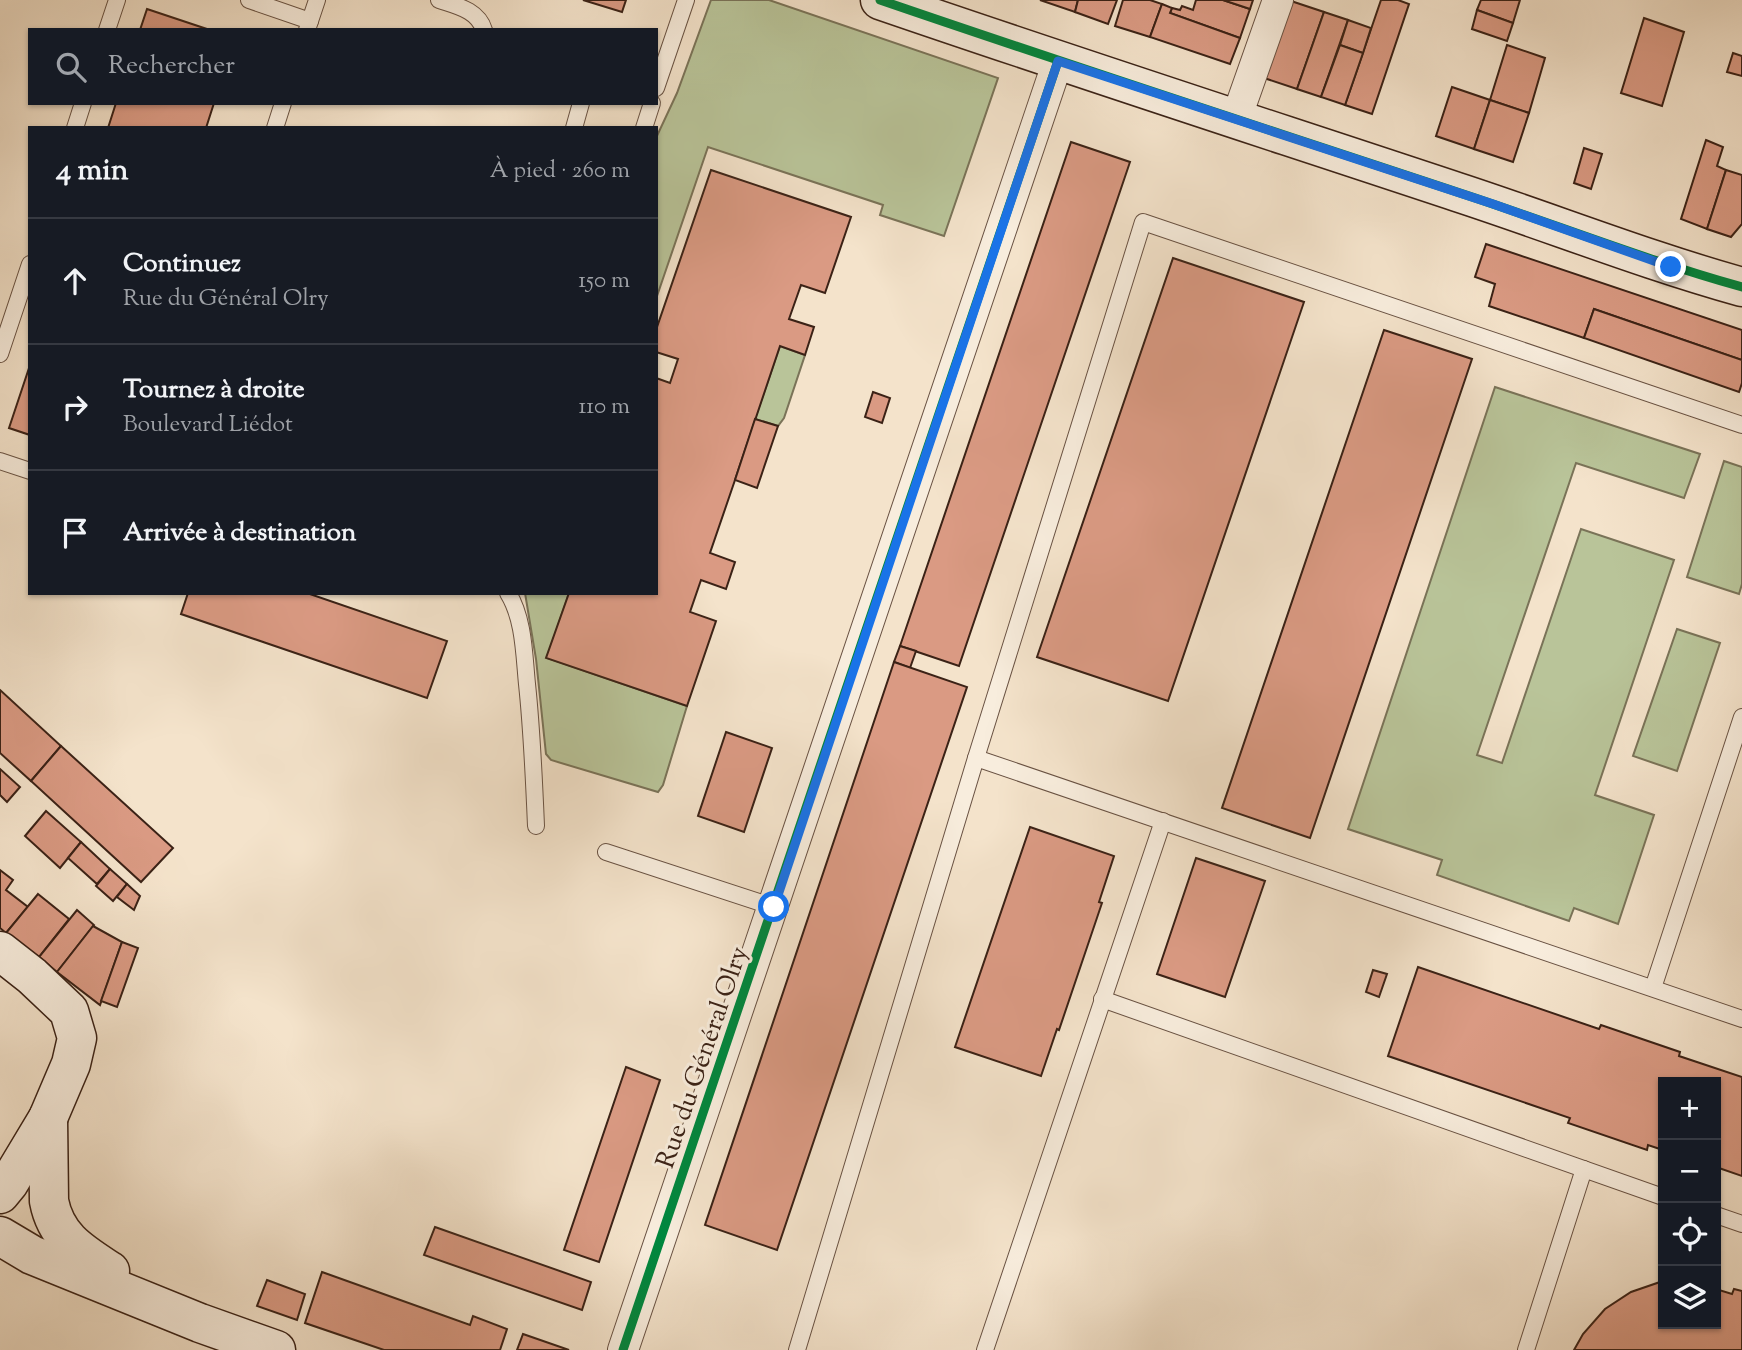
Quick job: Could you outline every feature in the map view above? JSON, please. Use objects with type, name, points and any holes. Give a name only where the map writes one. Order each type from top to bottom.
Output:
[{"type":"main road","points":[[880,0],[1493,204],[1671,267],[1742,287]]},
{"type":"main road","points":[[0,951],[32,976],[69,1011],[77,1038],[71,1065],[48,1118],[0,1194]]},
{"type":"main road","points":[[48,1118],[49,1201],[58,1228],[78,1250],[160,1305]]},
{"type":"main road","points":[[0,1236],[32,1255],[200,1323],[276,1350]]},
{"type":"street","points":[[1236,119],[1278,0]]},
{"type":"street","name":"Rue du Général Olry","points":[[623,1350],[1058,61]]},
{"type":"lane","points":[[108,28],[117,0]]},
{"type":"lane","points":[[249,0],[309,25],[317,0]]},
{"type":"lane","points":[[439,0],[465,9],[481,20],[483,28]]},
{"type":"lane","points":[[658,82],[686,0]]},
{"type":"lane","points":[[76,126],[82,105]]},
{"type":"lane","points":[[276,126],[282,105]]},
{"type":"lane","points":[[575,126],[580,105]]},
{"type":"lane","points":[[645,126],[651,105]]},
{"type":"lane","points":[[797,1350],[976,758],[1143,222],[1742,425]]},
{"type":"lane","points":[[0,354],[28,270]]},
{"type":"lane","points":[[0,461],[28,470]]},
{"type":"lane","points":[[509,595],[523,644],[534,752],[536,826]]},
{"type":"lane","points":[[1653,988],[1742,717]]},
{"type":"lane","points":[[976,758],[1742,1018]]},
{"type":"lane","points":[[985,1350],[1163,821]]},
{"type":"lane","points":[[606,852],[774,907]]},
{"type":"lane","points":[[1102,999],[1658,1195]]},
{"type":"lane","points":[[1526,1350],[1584,1169]]},
{"type":"lane","points":[[1721,1217],[1742,1224]]},
{"type":"green space","points":[[711,0],[769,0],[998,78],[944,236],[880,215],[883,205],[708,147],[658,293],[658,134],[677,93]]},
{"type":"green space","points":[[780,346],[805,355],[784,418],[778,426],[755,419]]},
{"type":"green space","points":[[1495,387],[1700,454],[1684,498],[1576,463],[1477,755],[1502,763],[1581,529],[1674,560],[1595,795],[1654,815],[1618,924],[1574,908],[1569,921],[1437,875],[1442,860],[1348,829]]},
{"type":"green space","points":[[1724,461],[1742,467],[1742,584],[1739,594],[1687,577]]},
{"type":"green space","points":[[525,595],[568,595],[547,658],[687,706],[663,785],[658,792],[551,760],[546,754],[536,659]]},
{"type":"green space","points":[[1677,629],[1720,643],[1677,771],[1633,756]]},
{"type":"building","points":[[583,0],[626,0],[622,12]]},
{"type":"building","points":[[1040,0],[1078,0],[1075,12]]},
{"type":"building","points":[[1078,0],[1117,0],[1108,24],[1075,12]]},
{"type":"building","points":[[1123,0],[1150,0],[1162,4],[1150,37],[1115,26]]},
{"type":"building","points":[[1196,0],[1223,0],[1250,9],[1240,38],[1170,13],[1172,8],[1180,10],[1182,6],[1193,10]]},
{"type":"building","points":[[1223,0],[1253,0],[1250,9]]},
{"type":"building","points":[[1381,0],[1398,0],[1409,4],[1372,114],[1345,105]]},
{"type":"building","points":[[1481,0],[1520,0],[1513,23],[1477,10]]},
{"type":"building","points":[[1291,1],[1324,12],[1297,89],[1264,78]]},
{"type":"building","points":[[1162,4],[1172,8],[1170,13],[1240,38],[1230,64],[1150,37]]},
{"type":"building","points":[[147,9],[204,28],[141,28]]},
{"type":"building","points":[[1477,10],[1513,23],[1507,41],[1472,29]]},
{"type":"building","points":[[1324,12],[1348,20],[1321,97],[1297,89]]},
{"type":"building","points":[[1644,18],[1684,32],[1662,106],[1621,93]]},
{"type":"building","points":[[1348,20],[1371,28],[1363,53],[1340,45]]},
{"type":"building","points":[[1340,45],[1363,53],[1345,105],[1321,97]]},
{"type":"building","points":[[1507,45],[1545,58],[1529,113],[1490,100]]},
{"type":"building","points":[[1733,53],[1742,56],[1742,76],[1727,72]]},
{"type":"building","points":[[1452,87],[1490,100],[1474,149],[1436,136]]},
{"type":"building","points":[[1490,100],[1529,113],[1513,162],[1474,149]]},
{"type":"building","points":[[115,105],[213,105],[207,126],[109,126]]},
{"type":"building","points":[[1706,140],[1723,147],[1717,166],[1726,170],[1707,229],[1681,219]]},
{"type":"building","points":[[1071,142],[1130,162],[959,666],[900,646]]},
{"type":"building","points":[[1584,148],[1602,154],[1591,189],[1574,183]]},
{"type":"building","points":[[711,170],[851,217],[825,293],[801,285],[789,319],[814,327],[805,355],[780,346],[710,553],[735,562],[726,589],[701,580],[690,612],[716,621],[687,706],[546,658],[568,595],[658,595],[658,379],[670,383],[678,359],[658,353],[658,324]]},
{"type":"building","points":[[1726,170],[1742,175],[1742,224],[1731,237],[1707,229]]},
{"type":"building","points":[[1486,244],[1742,330],[1742,360],[1594,309],[1584,338],[1489,306],[1495,284],[1475,277]]},
{"type":"building","points":[[1173,258],[1304,302],[1168,701],[1037,657]]},
{"type":"building","points":[[1594,309],[1742,360],[1742,383],[1739,392],[1584,338]]},
{"type":"building","points":[[1384,330],[1472,359],[1310,838],[1222,808]]},
{"type":"building","points":[[28,371],[28,434],[9,428]]},
{"type":"building","points":[[873,392],[890,398],[882,423],[865,417]]},
{"type":"building","points":[[755,419],[778,426],[757,488],[735,480]]},
{"type":"building","points":[[187,595],[313,595],[447,641],[427,698],[181,614]]},
{"type":"building","points":[[900,646],[916,651],[910,668],[894,662]]},
{"type":"building","points":[[894,662],[967,687],[777,1250],[705,1225]]},
{"type":"building","points":[[0,690],[61,746],[31,781],[0,753]]},
{"type":"building","points":[[726,732],[772,748],[744,832],[698,816]]},
{"type":"building","points":[[61,746],[173,848],[141,882],[31,781]]},
{"type":"building","points":[[0,769],[20,787],[7,802],[0,795]]},
{"type":"building","points":[[46,811],[81,842],[60,868],[25,836]]},
{"type":"building","points":[[1030,827],[1114,856],[1099,902],[1102,903],[1041,1076],[955,1047]]},
{"type":"building","points":[[81,842],[110,869],[97,884],[68,858]]},
{"type":"building","points":[[1196,858],[1265,881],[1225,997],[1157,974]]},
{"type":"building","points":[[110,869],[127,884],[113,901],[96,886]]},
{"type":"building","points":[[0,870],[13,880],[6,890],[28,907],[6,933],[0,928]]},
{"type":"building","points":[[127,884],[140,896],[134,910],[117,897]]},
{"type":"building","points":[[38,894],[69,919],[39,957],[6,933]]},
{"type":"building","points":[[77,910],[94,925],[57,972],[39,957]]},
{"type":"building","points":[[93,926],[122,942],[100,1005],[57,972]]},
{"type":"building","points":[[122,942],[138,948],[117,1007],[101,1001]]},
{"type":"building","points":[[1418,967],[1599,1029],[1601,1025],[1742,1077],[1742,1176],[1721,1169],[1721,1077],[1658,1077],[1658,1148],[1648,1145],[1647,1150],[1568,1123],[1570,1118],[1388,1056]]},
{"type":"building","points":[[1373,970],[1387,974],[1379,997],[1366,992]]},
{"type":"building","points":[[626,1067],[660,1080],[599,1262],[564,1250]]},
{"type":"building","points":[[435,1227],[591,1282],[582,1310],[424,1255]]},
{"type":"building","points":[[322,1272],[470,1325],[473,1316],[507,1329],[500,1350],[384,1350],[305,1323]]},
{"type":"building","points":[[267,1280],[305,1294],[297,1320],[257,1306]]},
{"type":"building","points":[[1658,1283],[1658,1329],[1721,1329],[1721,1291],[1732,1294],[1734,1289],[1742,1291],[1742,1350],[1574,1350],[1583,1334],[1605,1309],[1631,1292]]},
{"type":"building","points":[[523,1334],[569,1350],[517,1350]]},
{"type":"cycle path","points":[[880,0],[1742,287]]},
{"type":"cycle path","points":[[623,1350],[1058,61]]},
{"type":"route","points":[[774,907],[1058,61],[1493,204],[1671,267]]}]
